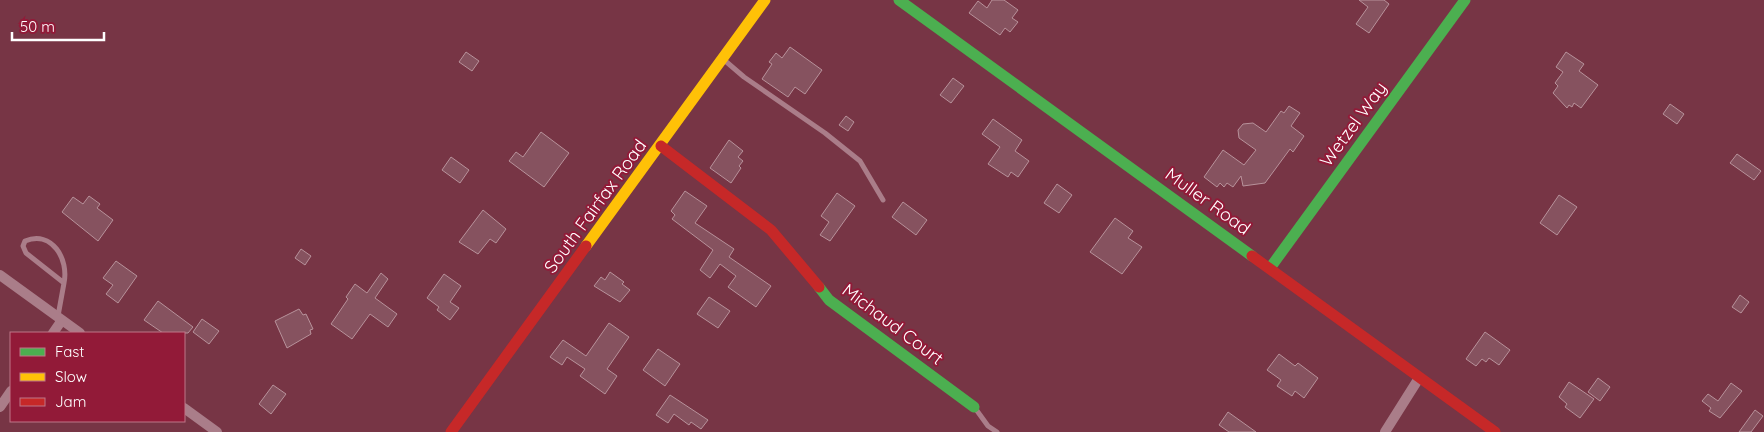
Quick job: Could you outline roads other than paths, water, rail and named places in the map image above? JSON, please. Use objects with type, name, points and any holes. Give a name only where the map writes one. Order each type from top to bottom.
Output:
[{"type":"street","name":"South Fairfax Road","points":[[451,432],[766,0]]},
{"type":"street","name":"Muller Road","points":[[899,0],[1495,432]]},
{"type":"street","name":"Wetzel Way","points":[[1270,268],[1465,0]]},
{"type":"street","name":"Michaud Court","points":[[661,146],[771,230],[829,300],[974,407]]},
{"type":"street","points":[[0,275],[79,332]]},
{"type":"street","points":[[54,332],[60,319]]},
{"type":"street","points":[[1385,432],[1419,378]]},
{"type":"street","points":[[0,407],[10,392]]},
{"type":"street","points":[[185,409],[217,432]]},
{"type":"lane","points":[[723,59],[744,77],[825,133],[860,161],[884,200]]},
{"type":"lane","points":[[60,319],[66,268],[58,249],[43,238],[35,237],[25,241],[23,246],[26,253],[64,283]]},
{"type":"lane","points":[[974,407],[988,426],[997,432]]}]
